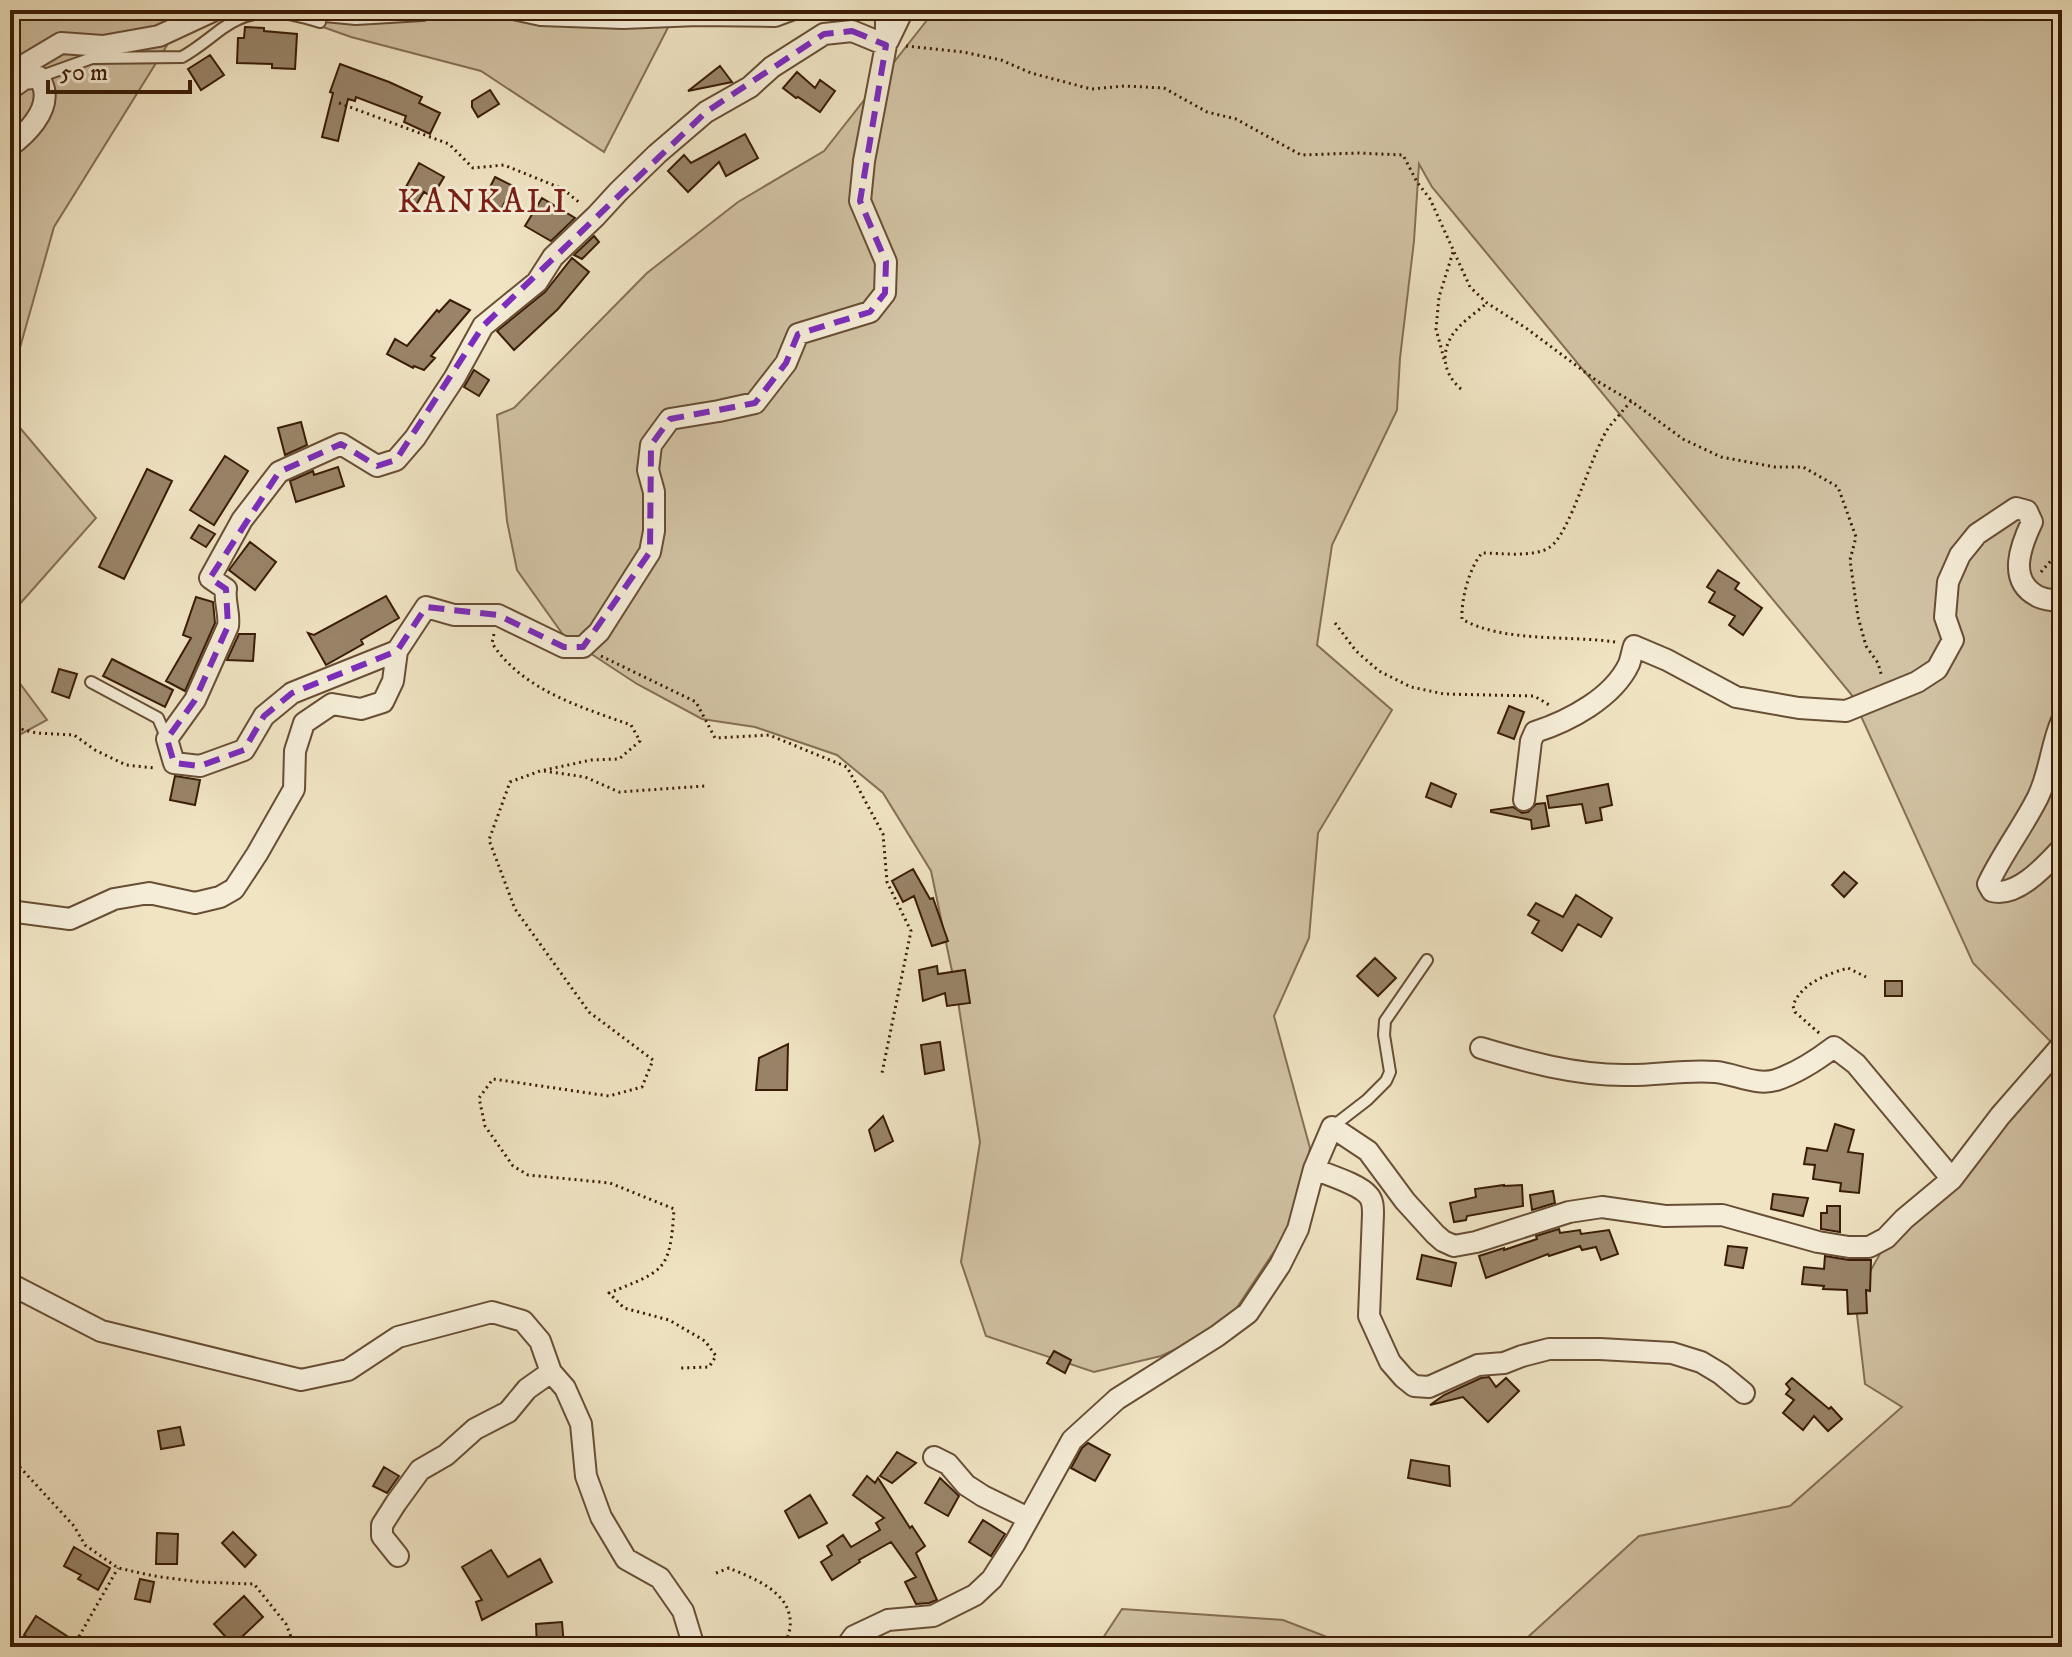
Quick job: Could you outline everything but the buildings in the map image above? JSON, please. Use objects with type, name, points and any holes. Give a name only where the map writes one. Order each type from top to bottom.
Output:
[{"type":"street","points":[[10,146],[43,109],[45,92],[24,81],[24,65],[61,43],[103,46],[159,36],[215,10]]},
{"type":"street","points":[[317,16],[422,10]]},
{"type":"street","points":[[518,10],[541,15],[623,18],[775,16],[791,10]]},
{"type":"street","points":[[10,909],[70,919],[114,899],[149,893],[195,903],[220,897],[234,889],[294,789],[295,751],[304,723],[332,704],[361,709],[383,702],[393,681],[397,651],[426,607],[454,615],[498,615],[564,647],[583,647],[599,632],[650,552],[654,531],[654,492],[648,470],[651,445],[670,419],[755,403],[786,363],[798,334],[870,312],[885,293],[886,262],[860,201],[864,161],[886,45],[886,10]]},
{"type":"street","points":[[886,45],[903,10]]},
{"type":"street","points":[[397,651],[292,693],[264,716],[244,750],[200,766],[174,763],[167,739],[195,700],[228,626],[229,615],[224,598],[226,589],[210,578],[242,520],[279,472],[341,444],[377,466],[396,460],[415,438],[447,389],[483,326],[537,282],[553,257],[657,154],[706,112],[750,87],[772,67],[824,34],[852,31],[886,45]]},
{"type":"street","points":[[1524,800],[1531,741],[1535,732],[1585,711],[1616,683],[1628,665],[1634,646],[1736,697],[1799,708],[1846,711],[1917,682],[1937,669],[1953,640],[1945,617],[1946,604],[1948,582],[1960,555],[1977,534],[2016,508],[2027,511],[2032,522],[2021,546],[2019,572],[2025,586],[2037,596],[2062,602]]},
{"type":"street","points":[[2062,720],[2050,766],[2037,797],[1988,884],[1992,891],[2001,893],[2016,888],[2041,871],[2062,848]]},
{"type":"street","points":[[846,1647],[854,1636],[888,1620],[933,1616],[975,1595],[992,1579],[1072,1440],[1117,1399],[1248,1313],[1280,1265],[1298,1229],[1314,1169],[1332,1127],[1368,1151],[1405,1201],[1435,1234],[1454,1246],[1476,1242],[1569,1212],[1602,1207],[1665,1216],[1722,1215],[1818,1242],[1869,1247],[1886,1238],[1952,1179],[2000,1116],[2062,1045]]},
{"type":"street","points":[[1481,1048],[1546,1067],[1588,1074],[1716,1072],[1758,1081],[1774,1081],[1817,1060],[1834,1047],[1856,1064],[1952,1179]]},
{"type":"street","points":[[1314,1169],[1361,1189],[1373,1204],[1369,1316],[1390,1362],[1414,1386],[1429,1387],[1478,1365],[1504,1363],[1549,1349],[1600,1349],[1672,1353],[1701,1362],[1744,1393]]},
{"type":"street","points":[[10,1284],[101,1331],[301,1380],[348,1370],[398,1337],[492,1312],[523,1321],[540,1341],[551,1372],[565,1388],[581,1424],[586,1476],[601,1517],[626,1559],[660,1578],[683,1611],[694,1647]]},
{"type":"street","points":[[398,1556],[382,1536],[382,1525],[420,1470],[446,1455],[475,1429],[508,1412],[527,1389],[551,1372]]},
{"type":"street","points":[[934,1457],[948,1464],[966,1485],[1028,1518]]},
{"type":"lane","points":[[24,81],[92,58],[182,57],[233,21],[249,14],[270,11],[317,16]]},
{"type":"lane","points":[[91,682],[158,718],[167,739]]},
{"type":"lane","points":[[1332,1127],[1386,1081],[1390,1072],[1385,1021],[1427,960]]},
{"type":"path","points":[[886,45],[963,52],[1001,60],[1031,73],[1091,89],[1125,86],[1164,88],[1207,112],[1236,119],[1301,155],[1403,155],[1430,199],[1470,287],[1487,303],[1683,439],[1721,457],[1775,467],[1803,467],[1838,487],[1856,537],[1850,560],[1858,617],[1866,646],[1878,663],[1887,692]]},
{"type":"path","points":[[339,103],[449,144],[473,168],[504,165],[563,189],[596,216]]},
{"type":"path","points":[[1444,359],[1436,329],[1439,297],[1454,249]]},
{"type":"path","points":[[1461,389],[1453,383],[1444,365],[1445,351],[1457,329],[1487,303]]},
{"type":"path","points":[[1631,401],[1608,430],[1590,464],[1558,539],[1548,549],[1535,552],[1482,553],[1475,561],[1461,606],[1462,619],[1475,626],[1634,646]]},
{"type":"path","points":[[2037,596],[2036,583],[2044,568],[2054,557],[2062,555]]},
{"type":"path","points":[[498,615],[492,643],[517,672],[557,696],[631,725],[640,741],[619,759],[591,760],[540,771],[510,782],[489,840],[515,909],[589,1012],[653,1060],[642,1087],[609,1096],[493,1079],[479,1098],[485,1126],[513,1166],[528,1175],[610,1183],[674,1209],[672,1244],[665,1263],[651,1276],[609,1293],[624,1308],[669,1320],[705,1341],[716,1356],[709,1367],[680,1368]]},
{"type":"path","points":[[1335,623],[1356,651],[1379,671],[1411,687],[1444,694],[1534,696],[1571,717]]},
{"type":"path","points":[[583,647],[696,702],[715,738],[769,735],[847,767],[883,834],[887,882],[911,931],[882,1073]]},
{"type":"path","points":[[10,726],[36,733],[74,735],[95,750],[126,765],[152,768],[174,763]]},
{"type":"path","points":[[540,771],[585,777],[619,792],[705,786]]},
{"type":"path","points":[[1834,1047],[1795,1012],[1796,997],[1802,989],[1848,968],[1866,977]]},
{"type":"path","points":[[10,1460],[57,1506],[85,1545],[118,1568],[199,1582],[254,1584],[286,1624],[295,1647]]},
{"type":"path","points":[[73,1647],[118,1568]]},
{"type":"path","points":[[716,1573],[729,1568],[777,1593],[786,1606],[790,1626],[785,1647]]},
{"type":"highlighted area","points":[[852,31],[886,45],[860,201],[886,262],[885,293],[870,312],[798,334],[786,363],[755,403],[670,419],[651,445],[650,552],[583,647],[564,647],[498,615],[426,607],[397,651],[292,693],[264,716],[244,750],[200,766],[174,763],[167,739],[195,700],[228,626],[226,589],[210,578],[279,472],[341,444],[377,466],[396,460],[483,326],[706,112],[824,34]]},
{"type":"shaded area","points":[[10,10],[189,10],[54,227],[10,383]]},
{"type":"shaded area","points":[[275,10],[677,10],[604,152],[481,71],[351,37]]},
{"type":"shaded area","points":[[935,10],[1289,10],[1301,18],[1327,10],[2062,10],[2062,1647],[1517,1647],[1639,1536],[1790,1506],[1902,1407],[1865,1384],[1855,1298],[1885,1245],[2059,1050],[1973,963],[1851,694],[1432,187],[1419,164],[1397,410],[1332,545],[1317,645],[1392,710],[1318,833],[1309,938],[1274,1016],[1310,1148],[1297,1217],[1224,1327],[1161,1356],[1094,1372],[986,1336],[961,1262],[980,1142],[957,995],[931,871],[883,793],[837,755],[755,727],[702,719],[637,684],[564,636],[517,570],[507,521],[497,415],[514,408],[647,273],[738,202],[824,151]]},
{"type":"shaded area","points":[[10,416],[96,518],[10,615]]},
{"type":"shaded area","points":[[10,670],[47,720],[10,740]]},
{"type":"shaded area","points":[[1122,1609],[1283,1620],[1353,1647],[1097,1647]]},
{"type":"district","name":"KANKALI","points":[[483,200]]}]
